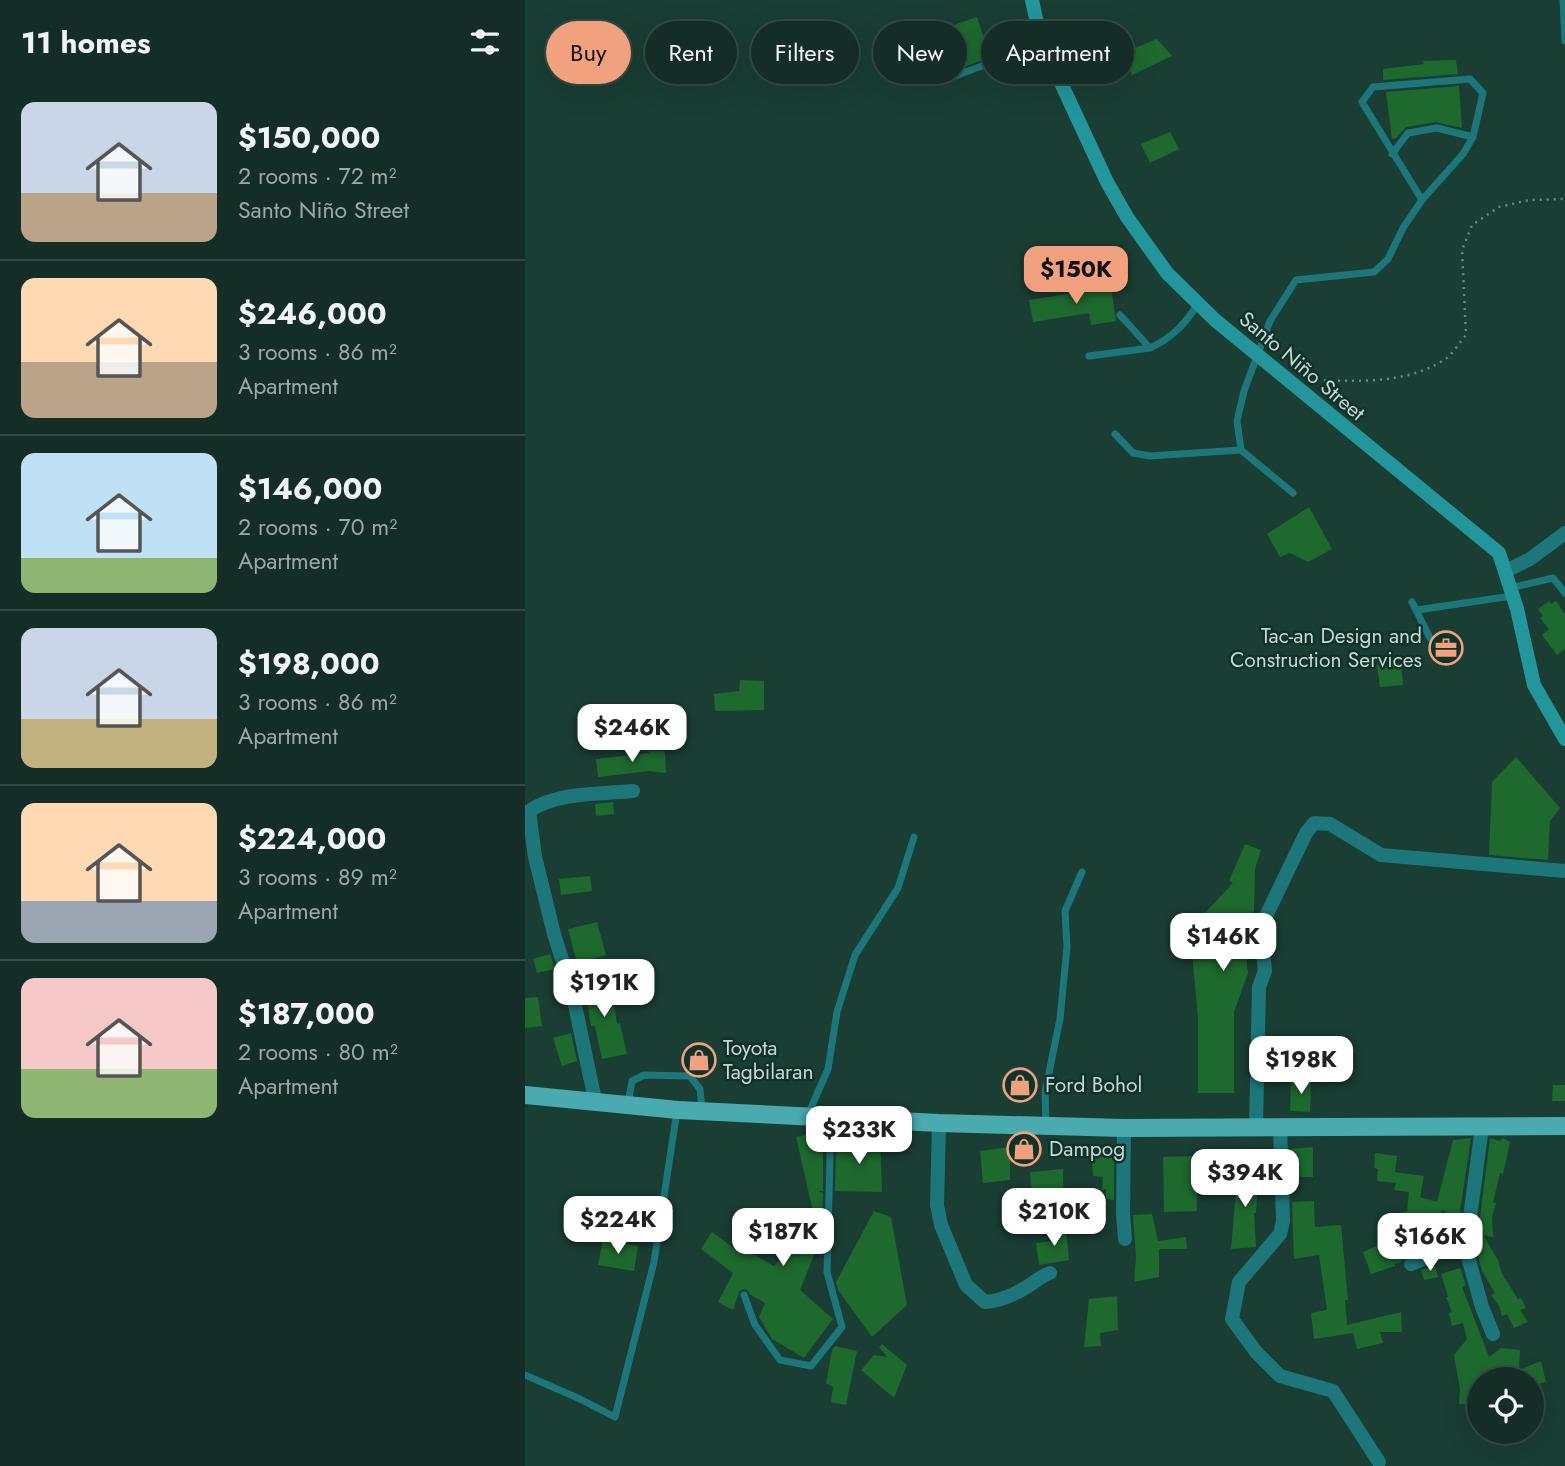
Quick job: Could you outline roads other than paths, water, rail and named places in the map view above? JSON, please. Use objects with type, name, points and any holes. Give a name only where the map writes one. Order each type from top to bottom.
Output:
[{"type":"main road","name":"Santo Niño Street","points":[[1032,0],[1038,21]]},
{"type":"main road","name":"Santo Niño Street","points":[[1063,84],[1107,182],[1127,217],[1167,273],[1198,304],[1286,380],[1499,553],[1512,592],[1534,685],[1565,740]]},
{"type":"main road","points":[[525,1095],[702,1112],[939,1124],[1124,1128],[1565,1126]]},
{"type":"street","points":[[1506,571],[1531,559],[1565,533]]},
{"type":"street","points":[[595,1100],[572,991],[535,856],[530,811],[541,803],[633,791]]},
{"type":"street","points":[[1256,1127],[1259,987],[1265,971],[1261,934],[1272,904],[1306,833],[1314,823],[1331,824],[1381,855],[1565,871]]},
{"type":"street","points":[[939,1124],[937,1205],[941,1225],[966,1285],[985,1302],[1000,1301],[1050,1273]]},
{"type":"street","points":[[1280,1126],[1283,1221],[1280,1234],[1239,1282],[1232,1319],[1256,1352],[1280,1376],[1333,1391],[1379,1462]]},
{"type":"street","points":[[1411,1264],[1459,1245],[1468,1232],[1482,1127]]},
{"type":"street","points":[[1124,1128],[1125,1239]]},
{"type":"street","points":[[1463,1239],[1482,1307],[1493,1334]]},
{"type":"lane","points":[[1563,0],[1565,41]]},
{"type":"lane","points":[[1293,493],[1241,450],[1237,421],[1244,391],[1270,321],[1296,279],[1374,272],[1388,259],[1403,228],[1422,200],[1463,154],[1473,137],[1483,93],[1469,79],[1373,87],[1362,102],[1422,200]]},
{"type":"lane","points":[[1392,154],[1408,133],[1437,128],[1473,137]]},
{"type":"lane","points":[[1089,356],[1150,348],[1166,341],[1185,323],[1198,304]]},
{"type":"lane","points":[[1120,315],[1150,348]]},
{"type":"lane","points":[[1115,434],[1133,453],[1150,456],[1241,450]]},
{"type":"lane","points":[[1417,610],[1512,592],[1553,578],[1565,593]]},
{"type":"lane","points":[[1412,602],[1430,638]]},
{"type":"lane","points":[[807,1117],[828,1069],[837,1012],[855,955],[898,888],[914,836]]},
{"type":"lane","points":[[1047,1126],[1045,1092],[1060,1019],[1067,947],[1065,911],[1082,872]]},
{"type":"lane","points":[[628,1104],[632,1081],[644,1075],[690,1076],[700,1089],[702,1112]]},
{"type":"lane","points":[[525,1375],[615,1418],[654,1262],[678,1110]]},
{"type":"lane","points":[[744,1295],[755,1325],[780,1360],[811,1366],[842,1327],[827,1272],[831,1119]]},
{"type":"place","name":"Tac-an Design and Construction Services","points":[[1446,648]]},
{"type":"place","name":"Toyota Tagbilaran","points":[[699,1060]]},
{"type":"place","name":"Ford Bohol","points":[[1020,1085]]},
{"type":"place","name":"Dampog","points":[[1024,1149]]}]
